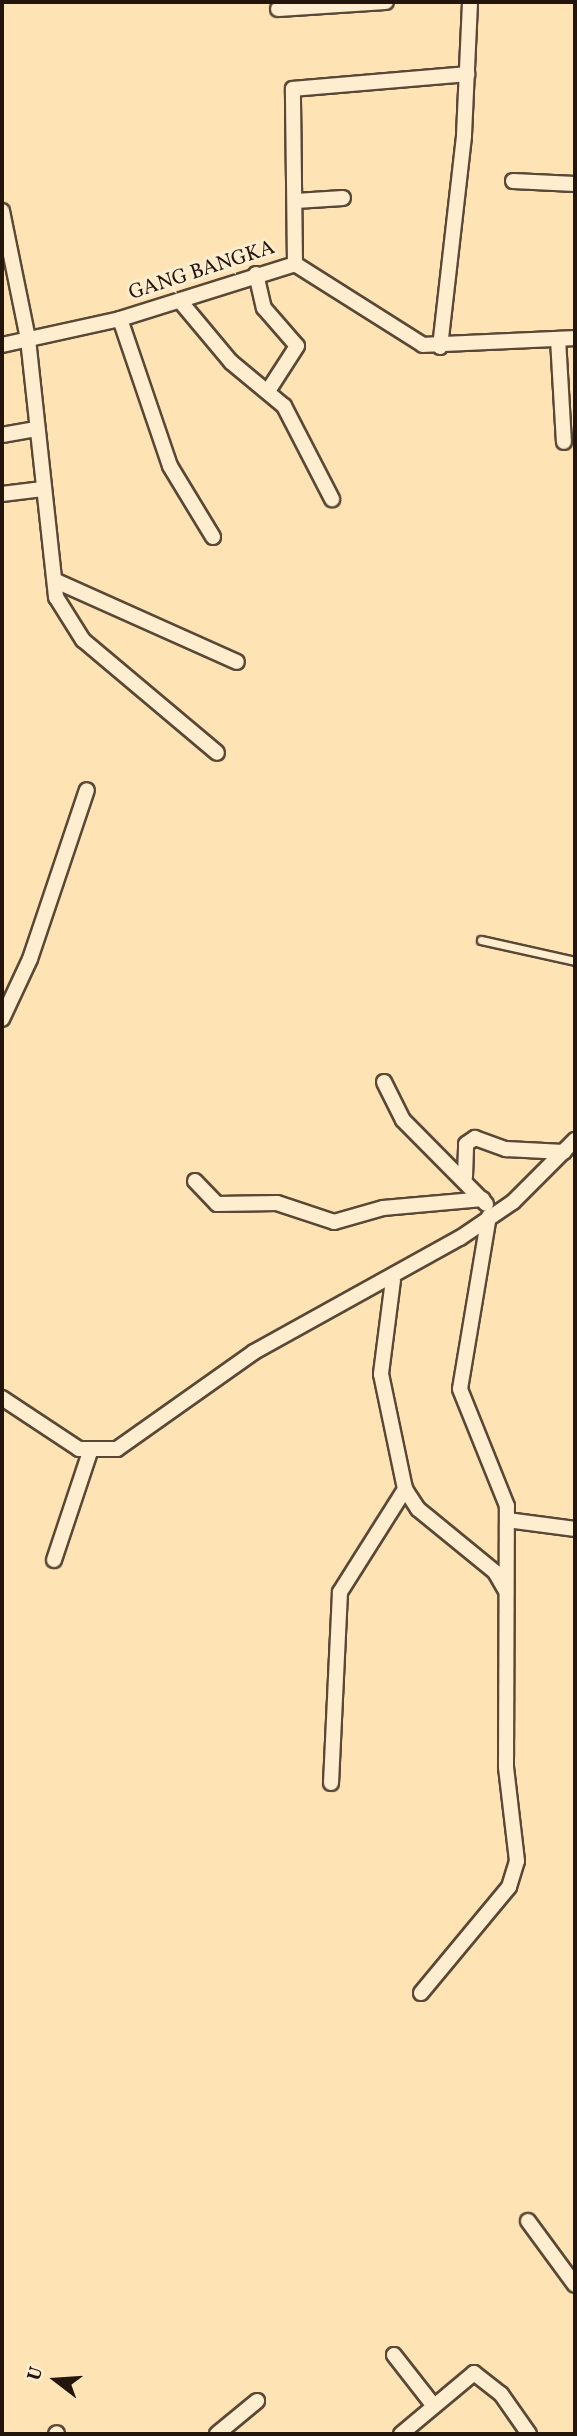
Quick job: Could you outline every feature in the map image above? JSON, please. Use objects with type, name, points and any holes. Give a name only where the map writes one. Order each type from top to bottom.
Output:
[{"type":"street","points":[[278,9],[386,2]]},
{"type":"street","points":[[440,347],[467,74],[470,2]]},
{"type":"street","points":[[295,264],[296,86],[467,74]]},
{"type":"street","points":[[513,181],[575,184]]},
{"type":"street","points":[[296,201],[343,198]]},
{"type":"street","points":[[2,211],[28,339],[43,489],[57,581],[56,597],[83,640],[217,753]]},
{"type":"street","name":"GANG BANGKA","points":[[2,345],[120,319],[295,264],[408,340],[440,347],[575,338]]},
{"type":"street","points":[[257,274],[264,308],[297,346],[268,391]]},
{"type":"street","points":[[180,301],[231,362],[268,391],[316,461],[332,499]]},
{"type":"street","points":[[120,319],[174,474],[213,537]]},
{"type":"street","points":[[558,339],[564,442]]},
{"type":"street","points":[[2,435],[37,429]]},
{"type":"street","points":[[2,494],[43,489]]},
{"type":"street","points":[[57,581],[237,662]]},
{"type":"street","points":[[2,1019],[30,959],[87,790]]},
{"type":"street","points":[[384,1082],[403,1120],[465,1177],[483,1199],[491,1215],[460,1389],[507,1520],[506,1767],[517,1861],[509,1887],[421,1993]]},
{"type":"street","points":[[465,1177],[467,1144],[475,1138],[506,1149],[564,1153]]},
{"type":"street","points":[[2,1398],[90,1452],[117,1449],[254,1352],[393,1280],[491,1215],[564,1153],[575,1140]]},
{"type":"street","points":[[195,1181],[215,1203],[277,1203],[334,1222],[383,1208],[483,1199]]},
{"type":"street","points":[[393,1280],[381,1374],[405,1489],[418,1509],[495,1572],[506,1592]]},
{"type":"street","points":[[54,1560],[90,1452]]},
{"type":"street","points":[[331,1783],[340,1592],[405,1489]]},
{"type":"street","points":[[507,1520],[575,1529]]},
{"type":"street","points":[[528,2221],[575,2285]]},
{"type":"street","points":[[394,2354],[433,2405]]},
{"type":"street","points":[[401,2434],[466,2375],[480,2373],[529,2434]]},
{"type":"street","points":[[217,2434],[257,2401]]},
{"type":"lane","points":[[481,940],[575,961]]}]
